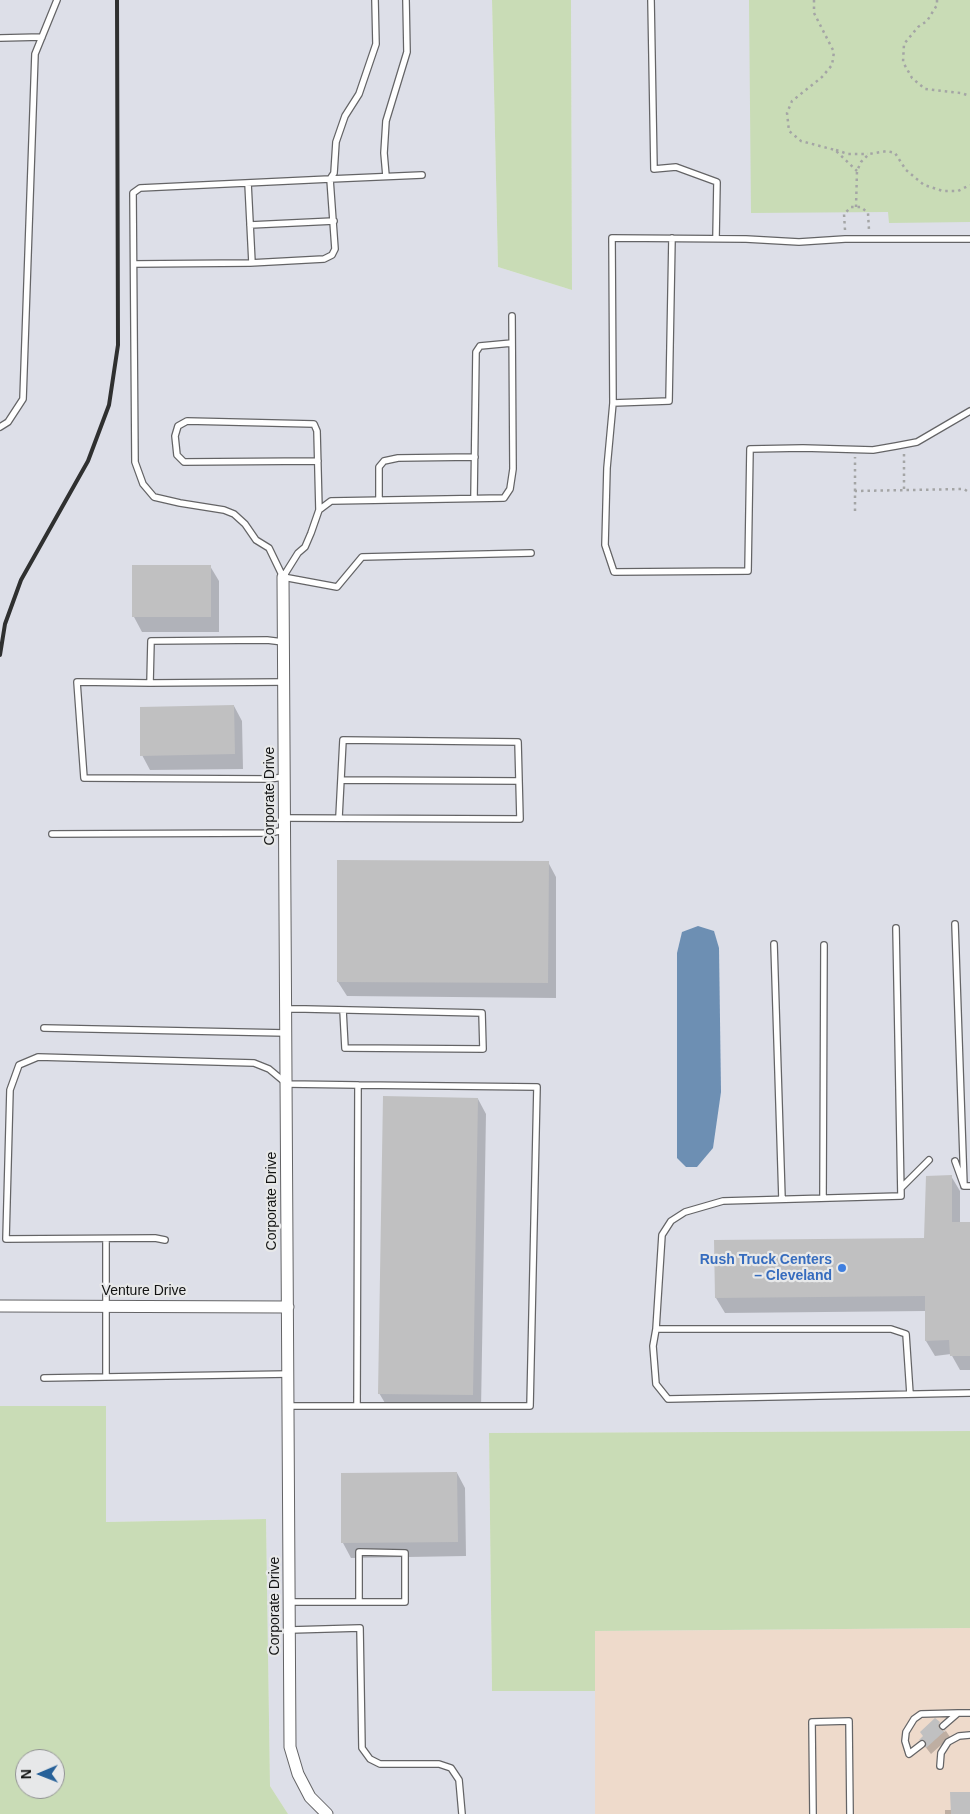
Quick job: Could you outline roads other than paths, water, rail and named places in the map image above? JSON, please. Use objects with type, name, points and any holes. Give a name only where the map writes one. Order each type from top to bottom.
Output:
[{"type":"street","name":"Corporate Drive","points":[[283,577],[290,1747],[298,1774],[310,1796],[327,1814]]},
{"type":"street","name":"Venture Drive","points":[[0,1306],[288,1307]]},
{"type":"lane","points":[[0,427],[8,422],[23,399],[35,54],[57,0]]},
{"type":"lane","points":[[134,264],[252,263],[324,259],[332,255],[335,249],[330,179],[334,173],[336,142],[345,116],[360,94],[376,44],[375,0]]},
{"type":"lane","points":[[386,176],[384,152],[386,121],[408,52],[406,0]]},
{"type":"lane","points":[[652,0],[654,169],[676,167],[717,182],[716,238]]},
{"type":"lane","points":[[0,38],[42,37]]},
{"type":"lane","points":[[283,577],[269,548],[256,540],[245,524],[234,514],[224,510],[154,497],[143,484],[135,462],[133,194],[140,188],[422,175]]},
{"type":"lane","points":[[248,183],[252,263]]},
{"type":"lane","points":[[250,225],[334,221]]},
{"type":"lane","points":[[970,239],[845,239],[800,242],[716,238],[612,238],[613,402],[607,468],[605,545],[614,572],[748,571],[750,449],[873,450],[917,442],[970,411]]},
{"type":"lane","points":[[613,402],[669,401],[672,238]]},
{"type":"lane","points":[[318,510],[331,501],[504,498],[510,489],[513,469],[512,316]]},
{"type":"lane","points":[[474,498],[476,352],[480,346],[512,343]]},
{"type":"lane","points":[[283,577],[298,553],[305,547],[318,510],[318,460],[317,431],[314,424],[187,421],[178,426],[175,436],[177,456],[184,462],[318,460]]},
{"type":"lane","points":[[379,500],[379,467],[384,461],[398,458],[475,457]]},
{"type":"lane","points":[[283,577],[337,587],[362,556],[531,553]]},
{"type":"lane","points":[[150,682],[151,641],[267,640],[284,642]]},
{"type":"lane","points":[[284,682],[77,682],[84,778],[285,778]]},
{"type":"lane","points":[[284,818],[520,819],[518,742],[343,740],[340,817]]},
{"type":"lane","points":[[341,780],[519,781]]},
{"type":"lane","points":[[52,834],[269,833],[285,830]]},
{"type":"lane","points":[[955,924],[967,1186]]},
{"type":"lane","points":[[896,928],[901,1196],[723,1201],[685,1212],[671,1221],[662,1235],[656,1329],[652,1346],[656,1384],[668,1399],[970,1393]]},
{"type":"lane","points":[[774,944],[782,1199]]},
{"type":"lane","points":[[823,1198],[824,945]]},
{"type":"lane","points":[[286,1009],[343,1010],[482,1013],[483,1049],[345,1048],[343,1010]]},
{"type":"lane","points":[[44,1028],[286,1033]]},
{"type":"lane","points":[[166,1240],[155,1238],[6,1239],[10,1090],[19,1065],[38,1057],[254,1063],[269,1069],[286,1084],[537,1087],[530,1406],[288,1406]]},
{"type":"lane","points":[[358,1085],[358,1406]]},
{"type":"lane","points":[[901,1188],[929,1160]]},
{"type":"lane","points":[[955,1161],[967,1186]]},
{"type":"lane","points":[[106,1238],[106,1376]]},
{"type":"lane","points":[[656,1329],[891,1329],[906,1334],[910,1394]]},
{"type":"lane","points":[[44,1378],[289,1374]]},
{"type":"lane","points":[[290,1602],[359,1602],[405,1602],[404,1553],[359,1552],[359,1602]]},
{"type":"lane","points":[[290,1630],[360,1628],[362,1748],[370,1759],[380,1764],[440,1764],[451,1768],[459,1780],[462,1814]]},
{"type":"lane","points":[[943,1726],[958,1713]]},
{"type":"lane","points":[[922,1744],[909,1754],[905,1741],[906,1732],[914,1719],[922,1714],[970,1713]]},
{"type":"lane","points":[[813,1814],[812,1722],[849,1721],[850,1814]]},
{"type":"lane","points":[[940,1766],[941,1753],[948,1742],[959,1736],[970,1735]]},
{"type":"water","points":[[698,926],[714,931],[719,948],[721,1092],[713,1148],[697,1167],[686,1167],[677,1158],[677,953],[682,932]]},
{"type":"railway","points":[[0,655],[5,624],[21,580],[88,461],[109,405],[118,345],[117,0]]},
{"type":"place","name":"Rush Truck Centers – Cleveland","points":[[842,1268]]}]
